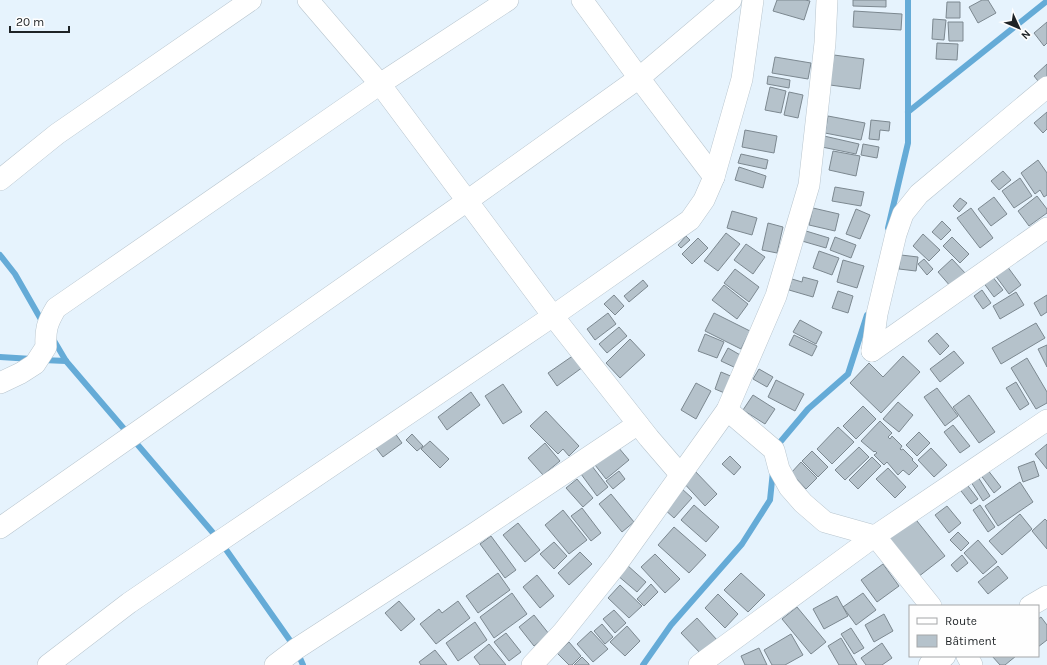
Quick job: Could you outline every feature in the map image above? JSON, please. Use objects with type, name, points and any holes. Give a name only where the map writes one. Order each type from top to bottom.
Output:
[{"type":"street","points":[[0,180],[57,134],[251,0]]},
{"type":"street","points":[[308,0],[380,84],[553,316],[638,424],[680,474]]},
{"type":"street","points":[[0,383],[21,373],[35,364],[46,347],[45,335],[49,320],[56,308],[380,84],[508,0]]},
{"type":"street","points":[[582,0],[714,177]]},
{"type":"street","points":[[0,528],[467,201],[639,78],[731,0]]},
{"type":"street","points":[[48,665],[129,603],[553,316],[690,220],[704,200],[714,177],[742,79],[753,0]]},
{"type":"street","points":[[532,665],[562,633],[617,564],[727,410],[776,296],[808,185],[825,43],[827,0]]},
{"type":"street","points":[[1047,87],[918,194],[903,214],[896,234],[894,248],[882,293],[872,350],[1047,228]]},
{"type":"street","points":[[727,410],[774,450],[779,469],[789,487],[803,503],[825,522],[875,536],[930,605]]},
{"type":"street","points":[[699,665],[875,536],[1047,420]]},
{"type":"street","points":[[275,665],[638,424]]},
{"type":"street","points":[[1032,605],[1047,596]]},
{"type":"street","points":[[929,665],[943,657]]},
{"type":"building","points":[[777,0],[810,1],[804,20],[773,11]]},
{"type":"building","points":[[853,0],[886,0],[886,7],[853,6]]},
{"type":"building","points":[[982,0],[988,0],[996,13],[978,23],[969,7]]},
{"type":"building","points":[[947,2],[960,2],[960,18],[946,18]]},
{"type":"building","points":[[854,11],[902,14],[901,30],[853,27]]},
{"type":"building","points":[[933,19],[946,20],[944,40],[932,39]]},
{"type":"building","points":[[948,22],[963,22],[963,41],[949,41]]},
{"type":"building","points":[[1047,22],[1047,43],[1044,46],[1034,33]]},
{"type":"building","points":[[937,43],[958,44],[957,60],[936,59]]},
{"type":"building","points":[[834,55],[864,59],[860,89],[830,85]]},
{"type":"building","points":[[775,57],[811,63],[808,79],[772,73]]},
{"type":"building","points":[[1047,64],[1047,81],[1042,86],[1034,76]]},
{"type":"building","points":[[768,76],[790,80],[789,88],[767,84]]},
{"type":"building","points":[[770,87],[786,91],[781,113],[765,110]]},
{"type":"building","points":[[789,92],[803,95],[798,118],[784,115]]},
{"type":"building","points":[[1047,112],[1047,129],[1043,133],[1034,123]]},
{"type":"building","points":[[828,116],[865,123],[861,140],[825,133]]},
{"type":"building","points":[[871,120],[890,122],[889,131],[880,130],[879,140],[869,139]]},
{"type":"building","points":[[745,130],[777,136],[774,153],[742,147]]},
{"type":"building","points":[[824,136],[859,144],[856,154],[822,147]]},
{"type":"building","points":[[863,144],[879,147],[877,158],[861,155]]},
{"type":"building","points":[[833,151],[860,156],[856,176],[829,170]]},
{"type":"building","points":[[741,154],[768,160],[766,169],[738,163]]},
{"type":"building","points":[[1038,160],[1047,173],[1047,195],[1044,197],[1040,190],[1035,194],[1021,173]]},
{"type":"building","points":[[739,167],[766,176],[763,188],[735,180]]},
{"type":"building","points":[[1003,171],[1011,180],[999,190],[991,181]]},
{"type":"building","points":[[1020,178],[1032,196],[1014,208],[1002,191]]},
{"type":"building","points":[[835,187],[864,192],[861,206],[832,201]]},
{"type":"building","points":[[1037,196],[1047,209],[1047,213],[1029,226],[1018,211]]},
{"type":"building","points":[[994,197],[1007,214],[991,226],[978,209]]},
{"type":"building","points":[[960,198],[967,203],[959,212],[953,206]]},
{"type":"building","points":[[813,208],[839,214],[835,231],[809,225]]},
{"type":"building","points":[[971,208],[993,238],[980,248],[957,218]]},
{"type":"building","points":[[856,209],[870,215],[860,239],[846,234]]},
{"type":"building","points":[[732,211],[757,218],[752,235],[727,228]]},
{"type":"building","points":[[942,221],[951,230],[941,240],[932,232]]},
{"type":"building","points":[[768,223],[783,227],[777,253],[762,250]]},
{"type":"building","points":[[806,231],[829,238],[826,248],[802,241]]},
{"type":"building","points":[[726,233],[740,244],[718,271],[704,261]]},
{"type":"building","points":[[923,234],[940,250],[929,261],[913,246]]},
{"type":"building","points":[[686,236],[690,240],[681,248],[678,245]]},
{"type":"building","points":[[835,237],[856,245],[851,258],[830,250]]},
{"type":"building","points":[[952,237],[969,254],[960,263],[943,246]]},
{"type":"building","points":[[698,238],[708,248],[692,264],[682,254]]},
{"type":"building","points":[[746,244],[765,257],[753,274],[734,260]]},
{"type":"building","points":[[819,251],[839,258],[832,275],[813,268]]},
{"type":"building","points":[[901,255],[918,257],[916,271],[899,269]]},
{"type":"building","points":[[924,259],[933,269],[927,275],[918,264]]},
{"type":"building","points":[[952,259],[966,274],[951,287],[938,272]]},
{"type":"building","points":[[843,260],[864,266],[857,288],[837,282]]},
{"type":"building","points":[[1007,266],[1021,285],[1009,294],[995,275]]},
{"type":"building","points":[[735,269],[759,287],[749,302],[724,283]]},
{"type":"building","points":[[992,276],[1003,290],[994,297],[983,282]]},
{"type":"building","points":[[803,277],[818,281],[813,297],[789,290],[792,279],[802,282]]},
{"type":"building","points":[[643,280],[648,286],[629,302],[624,296]]},
{"type":"building","points":[[724,285],[748,304],[737,319],[712,300]]},
{"type":"building","points":[[982,290],[991,303],[983,309],[974,296]]},
{"type":"building","points":[[838,291],[853,296],[848,313],[832,308]]},
{"type":"building","points":[[1016,292],[1024,305],[1000,319],[993,306]]},
{"type":"building","points":[[614,295],[624,306],[615,315],[604,304]]},
{"type":"building","points":[[1047,295],[1047,312],[1041,316],[1034,303]]},
{"type":"building","points":[[608,313],[616,324],[595,340],[587,329]]},
{"type":"building","points":[[714,313],[750,331],[741,349],[705,331]]},
{"type":"building","points":[[800,320],[822,332],[816,344],[793,332]]},
{"type":"building","points":[[1036,323],[1045,338],[1001,364],[992,348]]},
{"type":"building","points":[[619,327],[627,336],[607,353],[599,344]]},
{"type":"building","points":[[937,333],[949,346],[940,355],[928,341]]},
{"type":"building","points":[[705,334],[724,342],[717,358],[698,351]]},
{"type":"building","points":[[794,335],[817,346],[812,356],[789,345]]},
{"type":"building","points":[[630,339],[645,355],[620,378],[606,363]]},
{"type":"building","points":[[1047,345],[1047,367],[1038,349]]},
{"type":"building","points":[[728,348],[742,356],[736,368],[721,361]]},
{"type":"building","points":[[954,351],[964,363],[940,382],[930,369]]},
{"type":"building","points":[[574,355],[583,367],[557,386],[548,373]]},
{"type":"building","points":[[903,356],[920,372],[881,413],[850,383],[869,363],[883,377]]},
{"type":"building","points":[[1027,358],[1047,392],[1047,403],[1036,409],[1011,368]]},
{"type":"building","points":[[759,369],[773,377],[767,387],[753,379]]},
{"type":"building","points":[[721,372],[733,377],[727,394],[715,389]]},
{"type":"building","points":[[776,380],[804,394],[795,411],[768,397]]},
{"type":"building","points":[[1016,382],[1029,404],[1020,410],[1006,388]]},
{"type":"building","points":[[696,383],[711,391],[696,419],[681,410]]},
{"type":"building","points":[[503,384],[522,412],[503,424],[485,396]]},
{"type":"building","points":[[937,388],[958,416],[945,426],[924,397]]},
{"type":"building","points":[[471,392],[480,405],[447,430],[438,417]]},
{"type":"building","points":[[753,395],[775,409],[765,424],[743,410]]},
{"type":"building","points":[[969,395],[995,432],[979,443],[953,407]]},
{"type":"building","points":[[898,402],[913,415],[899,432],[883,419]]},
{"type":"building","points":[[863,406],[876,419],[856,439],[843,426]]},
{"type":"building","points":[[546,411],[579,446],[569,456],[563,449],[558,454],[530,426]]},
{"type":"building","points":[[880,421],[892,433],[888,437],[890,439],[892,436],[902,446],[900,449],[903,449],[918,466],[909,475],[903,470],[898,475],[887,462],[884,465],[874,455],[877,453],[861,441]]},
{"type":"building","points":[[953,425],[970,446],[960,453],[944,432]]},
{"type":"building","points":[[838,427],[854,442],[832,464],[817,449]]},
{"type":"building","points":[[392,429],[402,443],[383,457],[373,444]]},
{"type":"building","points":[[919,432],[930,443],[917,456],[906,445]]},
{"type":"building","points":[[412,434],[423,446],[417,451],[406,440]]},
{"type":"building","points":[[430,441],[449,459],[440,468],[421,449]]},
{"type":"building","points":[[545,443],[560,461],[543,475],[528,458]]},
{"type":"building","points":[[1047,444],[1047,469],[1035,454]]},
{"type":"building","points":[[618,447],[629,460],[606,479],[595,465]]},
{"type":"building","points":[[859,447],[869,457],[845,480],[835,470]]},
{"type":"building","points":[[931,448],[947,465],[934,477],[918,460]]},
{"type":"building","points":[[812,451],[828,467],[818,477],[802,461]]},
{"type":"building","points":[[730,456],[741,467],[734,475],[722,464]]},
{"type":"building","points":[[872,457],[881,466],[858,489],[849,480]]},
{"type":"building","points":[[1034,461],[1039,476],[1023,482],[1018,467]]},
{"type":"building","points":[[801,462],[817,478],[806,489],[791,473]]},
{"type":"building","points":[[592,466],[608,487],[597,496],[581,474]]},
{"type":"building","points":[[888,468],[906,487],[895,498],[876,479]]},
{"type":"building","points":[[693,469],[717,494],[705,506],[681,480]]},
{"type":"building","points":[[987,469],[1001,487],[994,493],[980,474]]},
{"type":"building","points":[[619,471],[625,479],[613,489],[606,481]]},
{"type":"building","points":[[978,477],[990,496],[983,501],[971,482]]},
{"type":"building","points":[[577,479],[593,498],[583,507],[566,488]]},
{"type":"building","points":[[965,482],[978,499],[971,504],[958,487]]},
{"type":"building","points":[[1020,482],[1033,502],[998,526],[985,506]]},
{"type":"building","points":[[681,488],[692,498],[674,518],[662,507]]},
{"type":"building","points":[[611,494],[634,522],[622,532],[599,504]]},
{"type":"building","points":[[694,505],[719,527],[706,542],[681,520]]},
{"type":"building","points":[[980,505],[995,527],[988,532],[973,510]]},
{"type":"building","points":[[947,506],[961,523],[949,533],[935,515]]},
{"type":"building","points":[[582,508],[601,533],[591,541],[571,516]]},
{"type":"building","points":[[563,510],[587,540],[569,554],[545,525]]},
{"type":"building","points":[[1020,514],[1032,529],[1002,555],[989,541]]},
{"type":"building","points":[[913,516],[945,556],[918,577],[886,538]]},
{"type":"building","points":[[1045,519],[1047,521],[1047,549],[1032,531]]},
{"type":"building","points":[[518,523],[540,550],[525,562],[503,535]]},
{"type":"building","points":[[674,527],[706,555],[689,573],[658,545]]},
{"type":"building","points":[[958,532],[969,543],[961,551],[950,540]]},
{"type":"building","points":[[491,536],[516,570],[505,578],[480,544]]},
{"type":"building","points":[[978,540],[997,562],[983,574],[964,553]]},
{"type":"building","points":[[554,542],[567,556],[554,569],[540,554]]},
{"type":"building","points":[[580,552],[592,564],[569,585],[558,573]]},
{"type":"building","points":[[655,554],[680,579],[665,593],[641,567]]},
{"type":"building","points":[[962,555],[968,563],[957,572],[951,565]]},
{"type":"building","points":[[883,564],[899,586],[877,602],[861,580]]},
{"type":"building","points":[[627,565],[646,582],[637,592],[617,575]]},
{"type":"building","points":[[998,566],[1008,578],[988,594],[978,582]]},
{"type":"building","points":[[498,573],[510,590],[478,613],[466,596]]},
{"type":"building","points":[[741,573],[765,595],[748,612],[724,590]]},
{"type":"building","points":[[537,575],[554,596],[540,608],[523,587]]},
{"type":"building","points":[[651,584],[658,592],[644,606],[637,599]]},
{"type":"building","points":[[620,585],[642,606],[629,618],[608,598]]},
{"type":"building","points":[[512,593],[527,614],[494,638],[480,617]]},
{"type":"building","points":[[863,593],[876,610],[856,625],[843,607]]},
{"type":"building","points":[[718,594],[738,614],[725,628],[705,608]]},
{"type":"building","points":[[837,596],[848,616],[824,629],[813,609]]},
{"type":"building","points":[[399,601],[415,619],[401,631],[385,613]]},
{"type":"building","points":[[458,601],[470,618],[436,644],[420,624],[439,609],[442,613]]},
{"type":"building","points":[[797,607],[826,642],[811,654],[782,619]]},
{"type":"building","points":[[614,610],[626,623],[615,633],[603,619]]},
{"type":"building","points":[[884,614],[893,631],[874,642],[865,625]]},
{"type":"building","points":[[534,615],[549,634],[534,646],[519,627]]},
{"type":"building","points":[[1041,617],[1047,625],[1047,640],[1039,646],[1039,618]]},
{"type":"building","points":[[697,618],[718,641],[702,655],[681,633]]},
{"type":"building","points":[[475,622],[487,640],[458,661],[446,643]]},
{"type":"building","points":[[602,624],[613,637],[605,644],[594,631]]},
{"type":"building","points":[[627,626],[640,641],[625,656],[610,642]]},
{"type":"building","points":[[851,628],[864,648],[854,654],[841,634]]},
{"type":"building","points":[[591,631],[608,649],[593,662],[577,644]]},
{"type":"building","points":[[506,633],[521,652],[509,661],[494,642]]},
{"type":"building","points":[[791,634],[803,655],[785,665],[772,665],[764,650]]},
{"type":"building","points":[[841,638],[857,665],[839,665],[828,646]]},
{"type":"building","points":[[569,642],[581,656],[572,665],[569,665],[557,653]]},
{"type":"building","points":[[882,643],[892,658],[882,665],[866,665],[861,658]]},
{"type":"building","points":[[489,644],[506,665],[480,665],[474,657]]},
{"type":"building","points":[[759,648],[767,665],[745,665],[741,656]]},
{"type":"building","points":[[435,650],[447,665],[421,665],[419,662]]},
{"type":"building","points":[[582,657],[589,665],[574,665]]},
{"type":"building","points":[[993,657],[1015,657],[1005,665],[1000,665]]},
{"type":"waterway","points":[[888,228],[908,143],[908,0]]},
{"type":"waterway","points":[[908,112],[1047,1]]},
{"type":"waterway","points":[[0,255],[15,274],[43,323]]},
{"type":"waterway","points":[[776,447],[808,409],[848,374],[867,315]]},
{"type":"waterway","points":[[53,339],[66,361],[220,541],[296,649],[303,665]]},
{"type":"waterway","points":[[0,357],[32,359]]},
{"type":"waterway","points":[[43,360],[66,361]]},
{"type":"waterway","points":[[643,665],[671,625],[742,544],[770,500],[773,471]]}]
